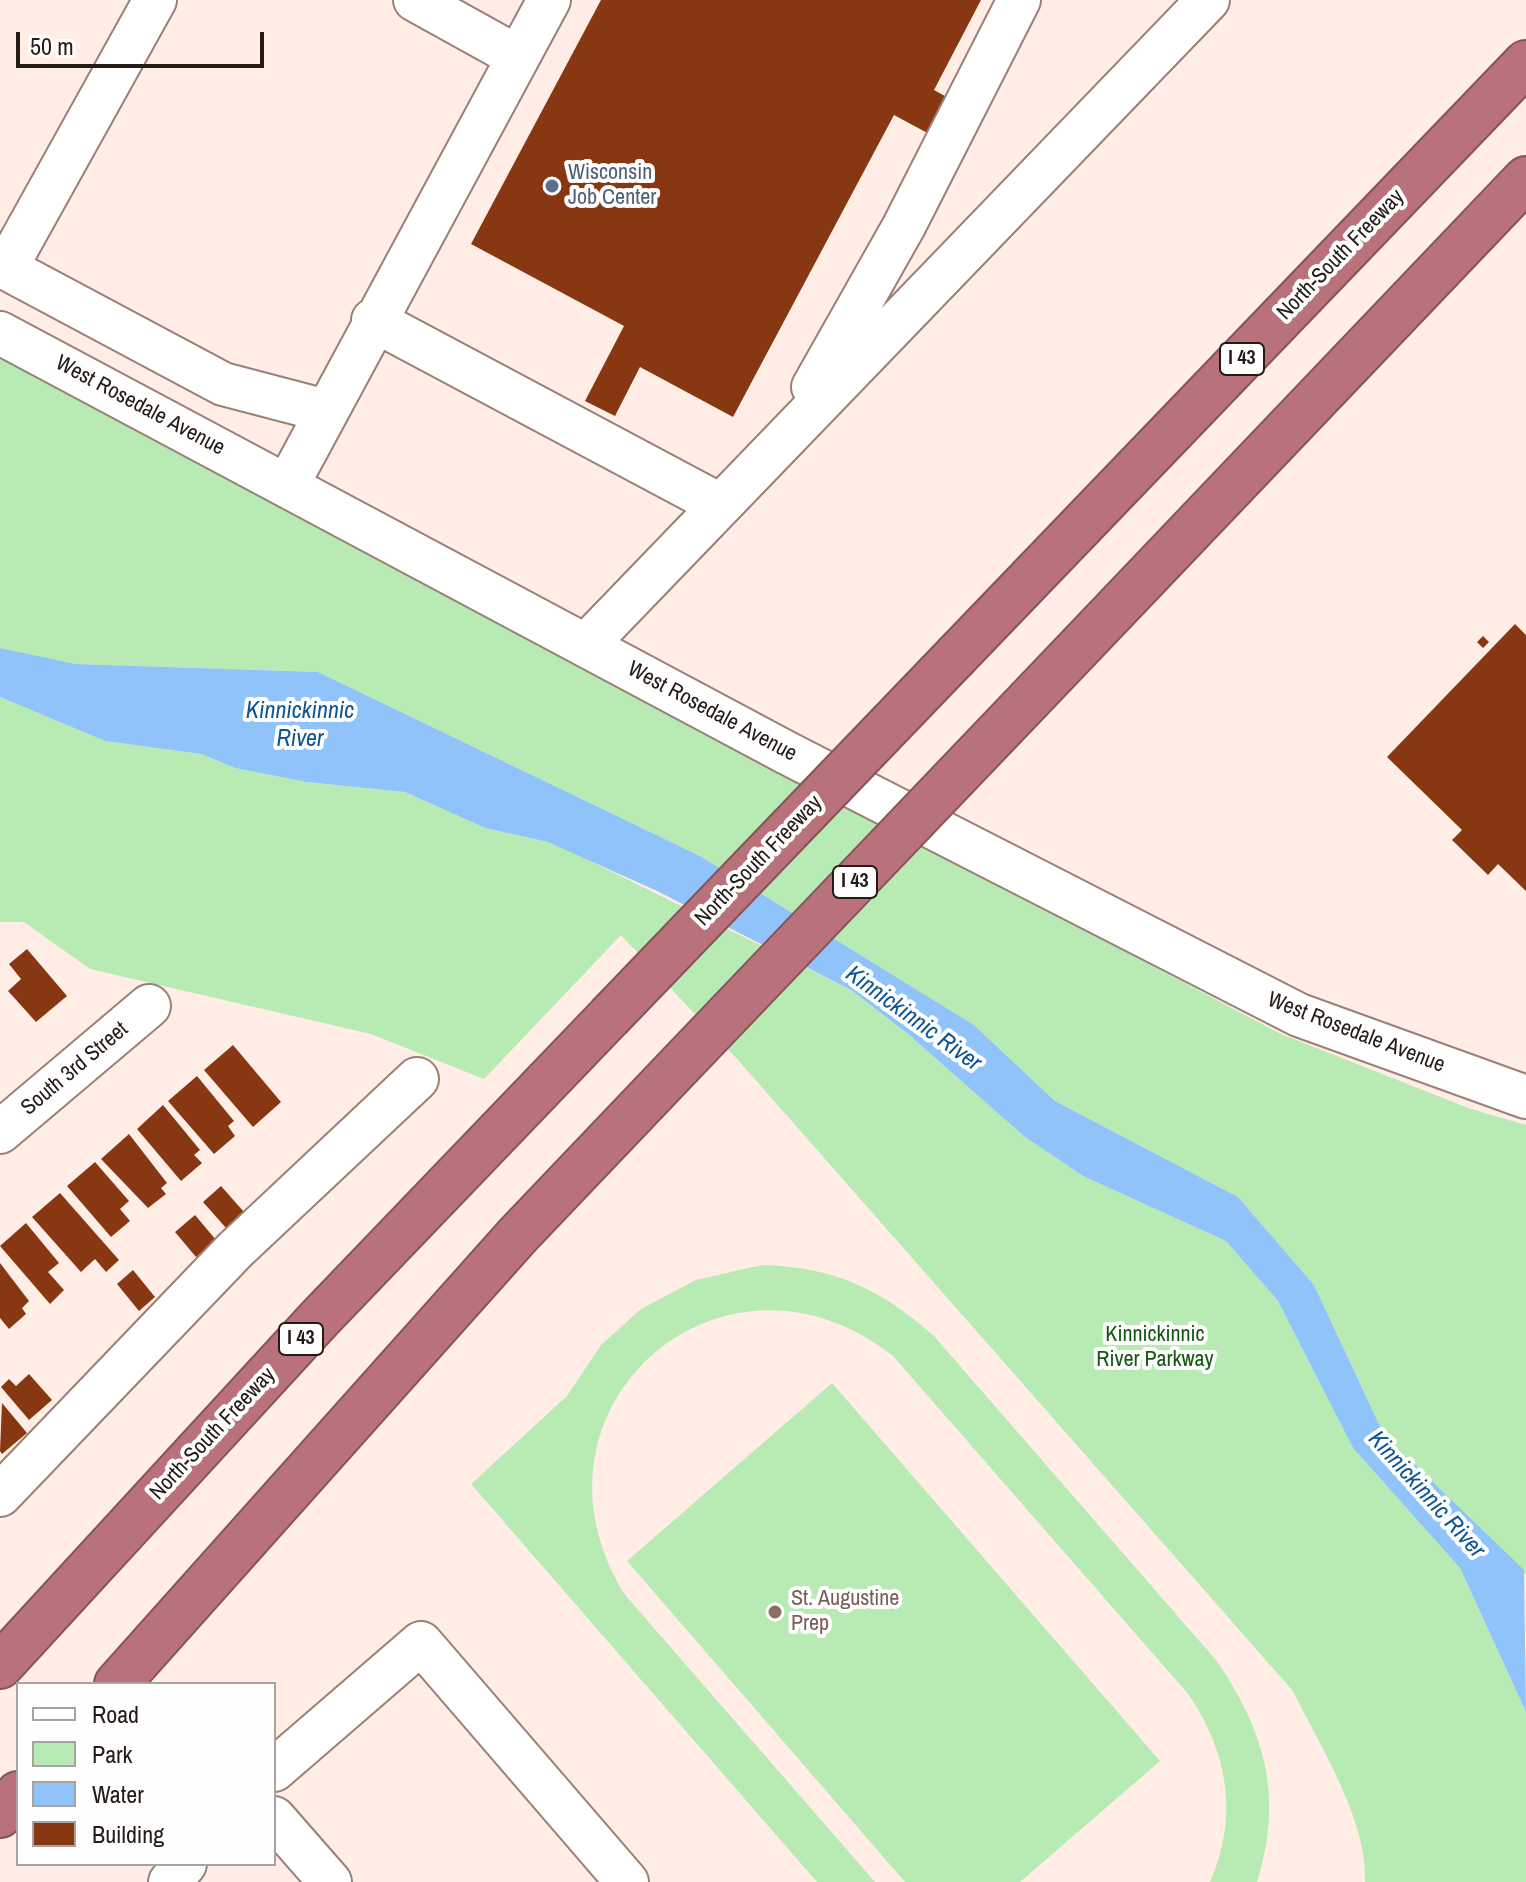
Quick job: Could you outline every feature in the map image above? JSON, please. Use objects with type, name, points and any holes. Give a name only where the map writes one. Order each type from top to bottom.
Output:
[{"type":"highway","name":"North-South Freeway","points":[[0,1666],[320,1318],[1526,63]]},
{"type":"highway","name":"I 43","points":[[119,1682],[518,1235],[1526,179]]},
{"type":"highway","points":[[0,1815],[16,1796]]},
{"type":"street","points":[[155,0],[3,266],[223,384],[326,411]]},
{"type":"street","points":[[415,0],[518,57]]},
{"type":"street","points":[[288,484],[373,320],[549,0]]},
{"type":"street","points":[[784,438],[904,226],[1019,0]]},
{"type":"street","points":[[587,644],[1208,0]]},
{"type":"street","points":[[373,320],[720,505]]},
{"type":"street","name":"West Rosedale Avenue","points":[[0,333],[787,753],[1299,1015],[1526,1097]]},
{"type":"street","name":"South 3rd Street","points":[[0,1132],[149,1006]]},
{"type":"street","points":[[0,1495],[235,1250],[417,1079]]},
{"type":"street","points":[[276,1768],[421,1643],[627,1882]]},
{"type":"street","points":[[276,1820],[330,1882]]},
{"type":"green space","points":[[0,356],[1281,1034],[1471,1109],[1526,1125],[1526,1575],[1384,1435],[1314,1285],[1238,1197],[1055,1101],[974,1025],[700,856],[318,672],[76,664],[0,648]]},
{"type":"green space","name":"Kinnickinnic River Parkway","points":[[0,697],[105,741],[201,754],[235,768],[306,782],[405,792],[485,828],[548,842],[574,853],[851,990],[908,1034],[1025,1137],[1083,1176],[1226,1241],[1278,1301],[1353,1448],[1460,1568],[1526,1712],[1526,1882],[1365,1882],[1364,1859],[1351,1809],[1293,1691],[738,1060],[621,935],[484,1079],[371,1034],[90,969],[24,922],[0,922]]},
{"type":"green space","points":[[762,1265],[812,1270],[854,1283],[894,1305],[933,1335],[1216,1660],[1247,1713],[1265,1766],[1269,1821],[1257,1882],[1210,1882],[1224,1834],[1225,1786],[1213,1740],[1189,1695],[893,1356],[828,1320],[763,1310],[703,1323],[652,1355],[614,1402],[594,1461],[597,1526],[626,1596],[875,1882],[817,1882],[471,1484],[567,1396],[601,1345],[641,1309],[696,1280]]},
{"type":"green space","points":[[832,1383],[1160,1761],[1020,1882],[905,1882],[627,1561]]},
{"type":"water","name":"Kinnickinnic River","points":[[0,648],[76,664],[318,672],[700,856],[974,1025],[1055,1101],[1238,1197],[1314,1285],[1384,1435],[1524,1570],[1526,1712],[1460,1568],[1353,1448],[1278,1301],[1226,1241],[1083,1176],[1025,1137],[908,1034],[851,990],[657,891],[548,842],[485,828],[405,792],[306,782],[235,768],[201,754],[105,741],[0,697]]},
{"type":"building","points":[[601,0],[981,0],[934,90],[952,100],[933,136],[894,115],[733,417],[640,367],[615,416],[585,401],[624,326],[471,244]]},
{"type":"building","points":[[1515,624],[1526,635],[1526,891],[1498,864],[1488,875],[1452,840],[1462,830],[1387,757]]},
{"type":"building","points":[[1483,636],[1489,642],[1483,648],[1477,642]]},
{"type":"building","points":[[27,949],[67,996],[36,1022],[8,991],[21,979],[9,964]]},
{"type":"building","points":[[233,1045],[281,1102],[253,1127],[204,1070]]},
{"type":"building","points":[[197,1076],[234,1121],[228,1126],[235,1136],[214,1154],[168,1101]]},
{"type":"building","points":[[163,1105],[200,1150],[194,1155],[202,1163],[181,1181],[137,1129]]},
{"type":"building","points":[[129,1134],[167,1183],[161,1188],[166,1194],[148,1208],[101,1159]]},
{"type":"building","points":[[95,1162],[129,1201],[120,1209],[130,1221],[111,1237],[67,1186]]},
{"type":"building","points":[[221,1186],[244,1212],[226,1228],[203,1202]]},
{"type":"building","points":[[60,1193],[119,1260],[106,1272],[95,1259],[81,1272],[32,1217]]},
{"type":"building","points":[[195,1215],[216,1240],[196,1257],[175,1232]]},
{"type":"building","points":[[26,1223],[59,1263],[48,1272],[64,1290],[50,1304],[0,1246]]},
{"type":"building","points":[[0,1263],[29,1301],[22,1308],[26,1314],[9,1329],[0,1318]]},
{"type":"building","points":[[133,1270],[155,1297],[139,1311],[117,1284]]},
{"type":"building","points":[[29,1374],[52,1400],[29,1420],[1,1387],[9,1379],[16,1386]]},
{"type":"building","points":[[2,1403],[27,1433],[2,1454],[0,1451]]},
{"type":"place","name":"Wisconsin Job Center","points":[[552,186]]},
{"type":"place","name":"St. Augustine Prep","points":[[775,1612]]}]
